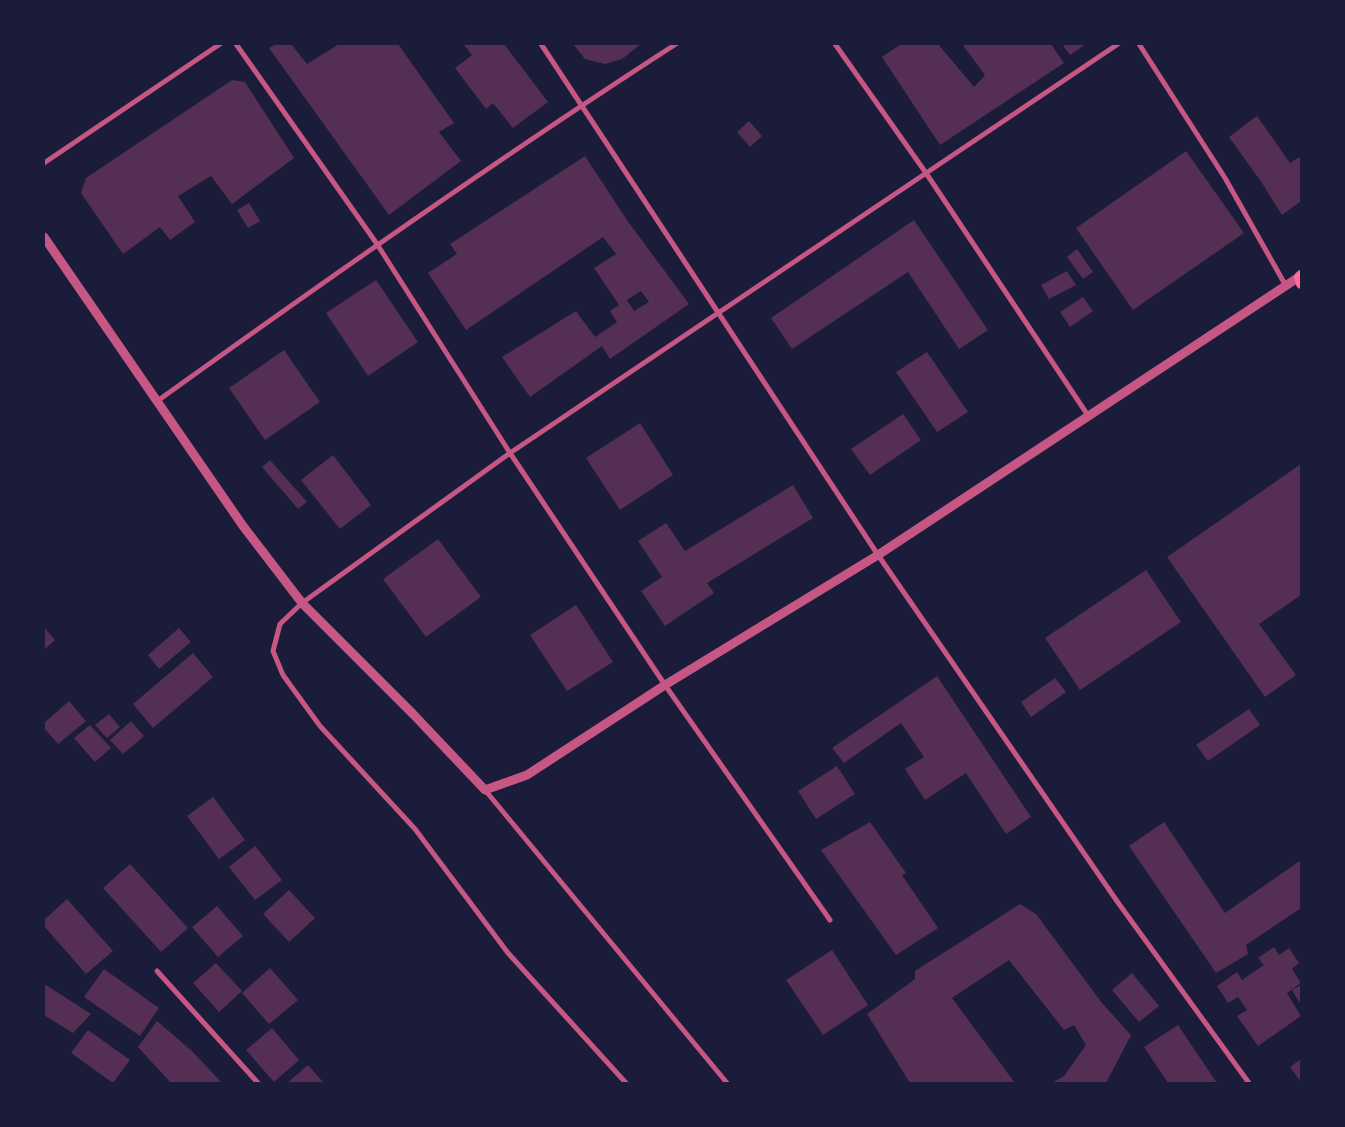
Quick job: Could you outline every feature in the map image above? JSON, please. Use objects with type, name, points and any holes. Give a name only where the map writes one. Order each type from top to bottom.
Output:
[{"type":"street","points":[[44,163],[220,44]]},
{"type":"street","points":[[236,44],[377,244],[510,453],[665,685],[830,920]]},
{"type":"street","points":[[541,44],[580,106],[719,311],[878,555],[1119,904],[1249,1083]]},
{"type":"street","points":[[155,402],[377,244],[580,106],[676,44]]},
{"type":"street","points":[[835,44],[926,173],[1089,418]]},
{"type":"street","points":[[626,1083],[508,953],[415,829],[320,726],[283,675],[274,651],[280,624],[302,603],[510,453],[1118,44]]},
{"type":"street","points":[[1138,44],[1225,178],[1286,286]]},
{"type":"street","points":[[44,237],[155,402],[243,526],[302,603],[413,714],[485,790],[727,1083]]},
{"type":"street","points":[[485,790],[528,775],[665,685],[878,555],[1089,418],[1286,286],[1300,279]]},
{"type":"street","points":[[157,970],[258,1083]]},
{"type":"building","points":[[276,44],[291,44],[307,64],[339,44],[398,44],[454,123],[439,132],[461,161],[389,215],[269,48]]},
{"type":"building","points":[[463,44],[504,44],[548,102],[513,128],[493,103],[486,109],[455,68],[472,55]]},
{"type":"building","points":[[573,44],[641,44],[622,59],[605,64],[585,59]]},
{"type":"building","points":[[901,44],[938,44],[974,87],[985,75],[962,44],[1051,44],[1064,63],[940,145],[882,57]]},
{"type":"building","points":[[1062,44],[1086,44],[1070,55]]},
{"type":"building","points":[[232,80],[245,82],[294,158],[232,204],[211,176],[178,196],[195,222],[170,240],[160,227],[123,254],[81,193],[86,178]]},
{"type":"building","points":[[1257,116],[1290,163],[1301,156],[1301,201],[1282,215],[1229,137]]},
{"type":"building","points":[[749,121],[762,136],[750,147],[737,132]]},
{"type":"building","points":[[1186,151],[1244,233],[1133,310],[1076,228]]},
{"type":"building","points":[[585,156],[627,220],[689,304],[610,359],[602,346],[530,397],[502,357],[576,311],[595,337],[617,322],[610,311],[619,305],[594,268],[616,254],[603,237],[466,330],[428,273],[457,254],[450,244]],"holes":[[[641,291],[649,302],[634,311],[627,300]]]},
{"type":"building","points":[[249,203],[260,221],[248,228],[237,210]]},
{"type":"building","points":[[914,220],[988,330],[959,349],[908,272],[792,349],[771,318]]},
{"type":"building","points":[[1077,249],[1093,272],[1083,279],[1067,257]]},
{"type":"building","points":[[1067,271],[1076,285],[1049,299],[1041,285]]},
{"type":"building","points":[[376,280],[418,342],[368,376],[326,313]]},
{"type":"building","points":[[1083,297],[1093,311],[1070,327],[1060,312]]},
{"type":"building","points":[[284,350],[320,402],[265,440],[229,388]]},
{"type":"building","points":[[927,352],[968,412],[937,432],[896,372]]},
{"type":"building","points":[[903,414],[921,440],[870,475],[851,449]]},
{"type":"building","points":[[640,423],[673,475],[620,510],[586,458]]},
{"type":"building","points":[[333,455],[371,505],[340,529],[301,480]]},
{"type":"building","points":[[270,460],[307,502],[298,509],[262,467]]},
{"type":"building","points":[[1301,464],[1301,595],[1259,624],[1296,675],[1265,697],[1167,557]]},
{"type":"building","points":[[793,485],[813,518],[707,583],[714,593],[665,626],[641,591],[662,577],[638,541],[666,523],[685,551]]},
{"type":"building","points":[[438,539],[481,597],[426,637],[383,579]]},
{"type":"building","points":[[1146,570],[1181,622],[1080,690],[1045,638]]},
{"type":"building","points":[[576,605],[613,662],[567,691],[530,635]]},
{"type":"building","points":[[44,627],[55,640],[44,650]]},
{"type":"building","points":[[179,628],[191,642],[159,669],[148,655]]},
{"type":"building","points":[[193,653],[213,677],[153,728],[133,704]]},
{"type":"building","points":[[937,676],[1031,817],[1006,834],[966,773],[925,800],[905,769],[924,757],[901,723],[844,763],[832,748]]},
{"type":"building","points":[[1055,678],[1066,692],[1031,717],[1021,702]]},
{"type":"building","points":[[69,701],[86,721],[58,744],[44,728],[44,723]]},
{"type":"building","points":[[1249,709],[1260,725],[1208,761],[1196,745]]},
{"type":"building","points":[[109,714],[120,727],[107,738],[95,725]]},
{"type":"building","points":[[131,721],[144,736],[123,754],[110,740]]},
{"type":"building","points":[[90,725],[111,748],[95,762],[74,738]]},
{"type":"building","points":[[837,766],[855,794],[816,819],[798,791]]},
{"type":"building","points":[[213,797],[245,840],[219,859],[187,816]]},
{"type":"building","points":[[870,822],[906,873],[902,875],[938,928],[896,955],[821,850]]},
{"type":"building","points":[[1164,822],[1225,913],[1301,860],[1301,908],[1246,945],[1248,954],[1216,973],[1129,846]]},
{"type":"building","points":[[255,846],[282,880],[255,900],[229,867]]},
{"type":"building","points":[[130,864],[188,928],[161,952],[103,888]]},
{"type":"building","points":[[289,890],[315,918],[289,942],[263,914]]},
{"type":"building","points":[[67,899],[113,951],[86,974],[44,926],[44,920]]},
{"type":"building","points":[[1020,904],[1036,914],[1102,1003],[1131,1035],[1106,1083],[1052,1083],[1064,1076],[1086,1045],[1074,1025],[1064,1030],[1009,960],[952,998],[1015,1083],[910,1083],[867,1014],[915,979],[915,971]]},
{"type":"building","points":[[217,906],[243,936],[218,957],[192,927]]},
{"type":"building","points":[[1274,947],[1279,955],[1289,948],[1299,963],[1292,969],[1301,983],[1287,993],[1301,1016],[1258,1046],[1237,1016],[1247,1010],[1238,997],[1228,1003],[1217,986],[1237,972],[1242,980],[1264,965],[1258,958]]},
{"type":"building","points":[[832,950],[868,1005],[823,1035],[786,980]]},
{"type":"building","points":[[216,963],[242,991],[219,1012],[193,983]]},
{"type":"building","points":[[270,968],[298,1000],[269,1024],[242,993]]},
{"type":"building","points":[[104,969],[159,1008],[140,1036],[84,997]]},
{"type":"building","points":[[1132,973],[1159,1006],[1139,1022],[1112,990]]},
{"type":"building","points":[[46,985],[91,1014],[73,1033],[44,1015],[44,988]]},
{"type":"building","points":[[1301,985],[1301,1005],[1292,990]]},
{"type":"building","points":[[157,1021],[192,1051],[222,1083],[171,1083],[138,1047]]},
{"type":"building","points":[[1178,1025],[1217,1083],[1168,1083],[1144,1047]]},
{"type":"building","points":[[272,1028],[299,1060],[274,1082],[246,1050]]},
{"type":"building","points":[[88,1030],[130,1060],[113,1083],[71,1053]]},
{"type":"building","points":[[1301,1059],[1301,1082],[1290,1067]]},
{"type":"building","points":[[308,1065],[324,1083],[287,1083]]}]
